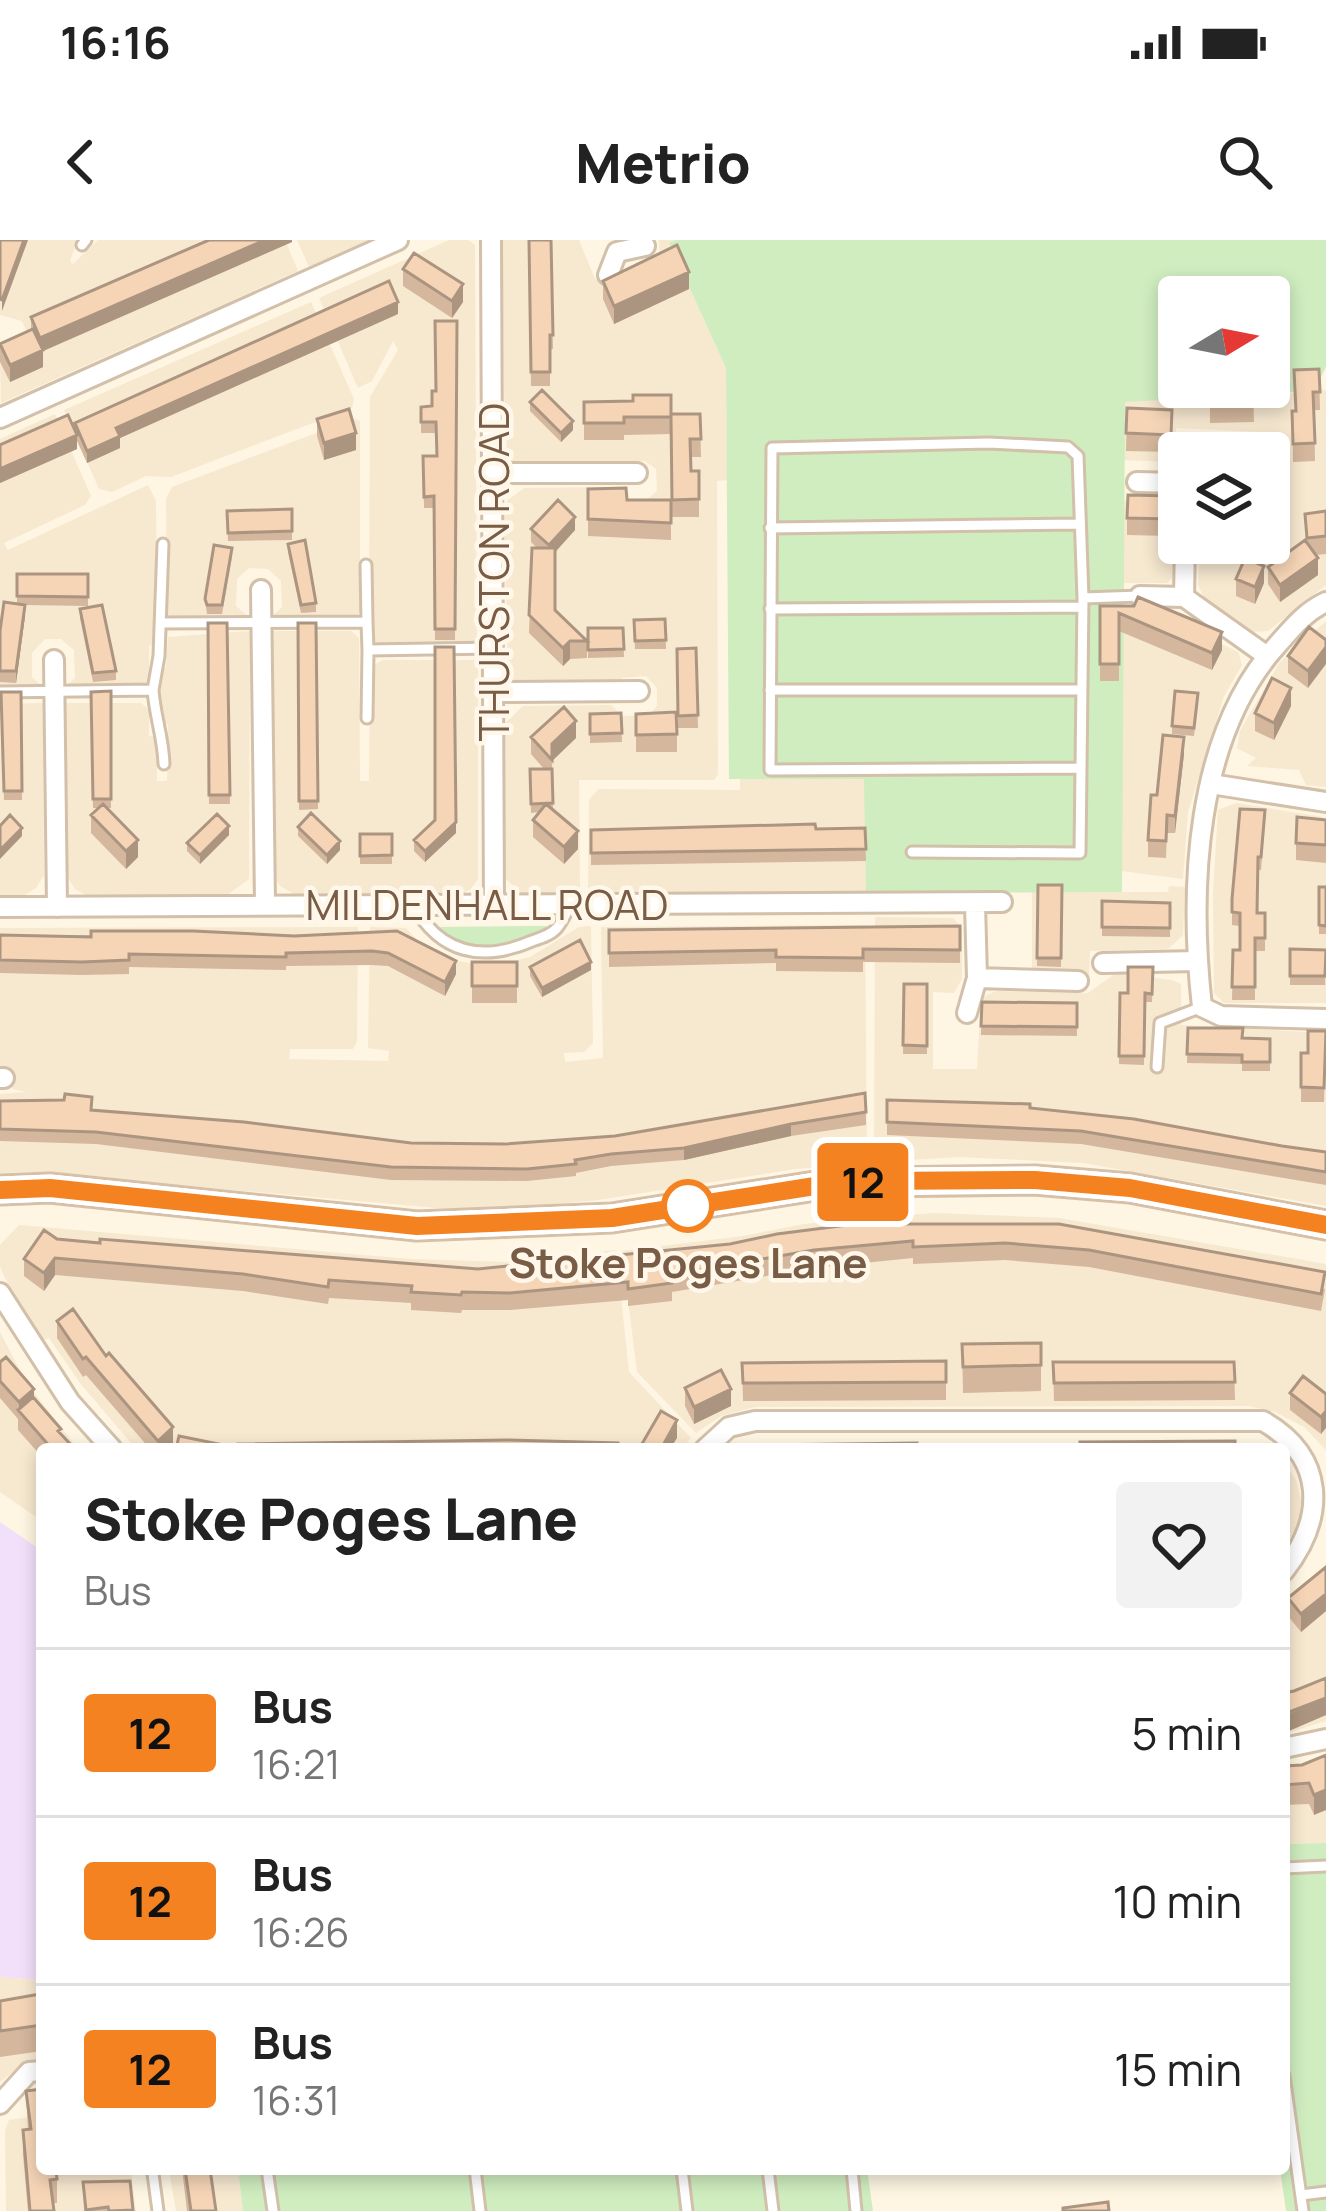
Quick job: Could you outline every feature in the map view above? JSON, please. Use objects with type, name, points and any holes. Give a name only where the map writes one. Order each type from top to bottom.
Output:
[{"type":"street","points":[[0,418],[398,240]]},
{"type":"street","name":"THURSTON ROAD","points":[[490,240],[494,905]]},
{"type":"street","points":[[608,274],[614,246],[646,245]]},
{"type":"street","points":[[493,473],[637,473]]},
{"type":"street","points":[[1137,482],[1158,482]]},
{"type":"street","points":[[1184,597],[1185,564]]},
{"type":"street","points":[[261,590],[265,904]]},
{"type":"street","points":[[1140,596],[1184,597],[1267,656]]},
{"type":"street","points":[[1326,602],[1309,610],[1267,656],[1233,711],[1198,845],[1197,961],[1202,1007],[1221,1016],[1326,1019]]},
{"type":"street","points":[[54,660],[58,907]]},
{"type":"street","points":[[495,692],[640,691]]},
{"type":"street","points":[[1211,784],[1326,802]]},
{"type":"street","name":"MILDENHALL ROAD","points":[[0,907],[1002,902]]},
{"type":"street","points":[[967,1013],[977,978],[975,904]]},
{"type":"street","points":[[1103,963],[1197,961]]},
{"type":"street","points":[[977,978],[1078,981]]},
{"type":"street","points":[[0,1190],[50,1188],[417,1226],[612,1218],[872,1181],[1035,1180],[1130,1188],[1326,1225]]},
{"type":"street","points":[[2,1303],[70,1402],[107,1443]]},
{"type":"street","points":[[712,1443],[730,1427],[755,1421],[1263,1421],[1292,1436],[1317,1475],[1325,1503],[1309,1547],[1290,1564]]},
{"type":"street","points":[[1290,1747],[1326,1738]]},
{"type":"street","points":[[0,2104],[29,2072],[36,2071]]},
{"type":"lane","points":[[913,852],[1080,853],[1083,602],[1078,456],[1068,447],[989,443],[772,448],[770,770],[1079,768]]},
{"type":"lane","points":[[770,528],[1079,524]]},
{"type":"lane","points":[[163,544],[153,690],[155,717],[163,729],[164,764]]},
{"type":"lane","points":[[367,565],[368,718]]},
{"type":"lane","points":[[770,609],[1083,602],[1140,596]]},
{"type":"lane","points":[[160,623],[367,622]]},
{"type":"lane","points":[[368,650],[494,648]]},
{"type":"lane","points":[[0,692],[153,690]]},
{"type":"lane","points":[[770,690],[1081,690]]},
{"type":"lane","points":[[413,904],[426,927],[445,944],[477,953],[520,946],[555,932],[571,904]]},
{"type":"lane","points":[[1157,1067],[1160,1023],[1202,1007]]},
{"type":"lane","points":[[1290,1868],[1326,1866]]},
{"type":"lane","points":[[1290,2117],[1303,2211]]},
{"type":"lane","points":[[153,2175],[158,2211]]},
{"type":"lane","points":[[268,2175],[273,2211]]},
{"type":"lane","points":[[476,2175],[481,2211]]},
{"type":"lane","points":[[683,2175],[688,2211]]},
{"type":"lane","points":[[769,2175],[773,2211]]},
{"type":"lane","points":[[853,2175],[856,2211]]},
{"type":"lane","points":[[1301,2195],[1326,2192]]},
{"type":"shaded area","points":[[0,240],[85,240],[74,250],[73,264],[98,240],[285,240],[298,271],[1,403],[0,356],[29,337],[22,321],[0,315]]},
{"type":"shaded area","points":[[297,240],[369,240],[309,267]]},
{"type":"shaded area","points":[[449,240],[475,245],[477,652],[377,653],[369,644],[370,397],[398,350],[393,341],[372,381],[358,388],[319,298]]},
{"type":"shaded area","points":[[502,240],[579,240],[595,279],[619,284],[660,265],[659,240],[676,240],[669,244],[726,368],[727,480],[717,481],[718,774],[714,780],[579,780],[580,894],[521,893],[505,878],[505,723],[523,706],[611,705],[622,716],[649,715],[657,706],[657,688],[646,676],[622,678],[611,690],[524,690],[508,677],[504,509],[524,488],[610,487],[619,501],[645,501],[657,491],[656,469],[645,461],[619,462],[608,473],[512,466],[505,455]]},
{"type":"shaded area","points":[[311,302],[354,399],[352,408],[171,477],[146,476],[112,492],[99,489],[64,410]]},
{"type":"shaded area","points":[[1316,386],[1326,391],[1326,585],[1268,631],[1251,632],[1205,600],[1198,585],[1199,564],[1290,564],[1290,432],[1176,428],[1176,432],[1158,432],[1158,461],[1123,460],[1125,401],[1158,400],[1158,408],[1290,408],[1290,394],[1313,391]]},
{"type":"shaded area","points":[[55,414],[91,496],[85,505],[4,543],[8,550],[148,485],[156,501],[157,644],[149,646],[149,687],[142,694],[64,696],[64,688],[75,678],[74,650],[61,639],[45,639],[32,653],[32,677],[43,687],[43,695],[0,696],[0,439]]},
{"type":"shaded area","points":[[354,419],[360,421],[360,612],[351,622],[271,624],[271,617],[282,607],[281,581],[268,569],[249,568],[237,579],[236,606],[250,622],[173,622],[167,616],[166,499],[172,487]]},
{"type":"shaded area","points":[[1123,501],[1158,502],[1158,564],[1176,564],[1176,574],[1167,583],[1121,583]]},
{"type":"shaded area","points":[[1121,605],[1151,611],[1238,652],[1242,665],[1224,696],[1188,812],[1183,879],[1121,871]]},
{"type":"shaded area","points":[[1326,621],[1326,787],[1306,785],[1299,770],[1247,766],[1256,758],[1237,748],[1240,731],[1280,662]]},
{"type":"shaded area","points":[[250,631],[249,879],[226,896],[87,896],[75,889],[63,869],[63,703],[141,703],[149,710],[149,736],[157,737],[157,781],[167,781],[168,725],[158,717],[157,683],[166,666],[168,637]]},
{"type":"shaded area","points":[[272,631],[351,631],[359,638],[360,781],[369,781],[370,667],[383,660],[478,660],[478,879],[471,889],[461,894],[296,895],[280,886],[272,872]]},
{"type":"shaded area","points":[[43,703],[44,875],[23,896],[0,897],[0,704]]},
{"type":"shaded area","points":[[740,779],[865,779],[866,893],[588,894],[589,800],[598,789],[740,790]]},
{"type":"shaded area","points":[[1236,803],[1322,817],[1326,823],[1326,1003],[1224,1003],[1214,993],[1218,810]]},
{"type":"shaded area","points":[[1169,886],[1185,887],[1183,935],[1168,949],[1090,951],[1089,976],[1032,977],[1032,892],[1168,892]]},
{"type":"shaded area","points":[[875,917],[953,918],[962,928],[962,979],[954,993],[933,992],[933,1069],[977,1069],[981,998],[996,991],[1088,993],[1116,973],[1181,984],[1181,1025],[1326,1033],[1326,1206],[1083,1163],[960,1157],[874,1162]]},
{"type":"shaded area","points":[[865,925],[867,1157],[862,1164],[503,1209],[437,1208],[0,1173],[0,1094],[26,1092],[12,1089],[11,1076],[0,1075],[0,928],[358,927],[357,1041],[353,1049],[290,1049],[289,1059],[388,1061],[389,1051],[368,1048],[370,927],[406,928],[425,949],[442,958],[491,967],[530,957],[579,927],[591,926],[593,1043],[584,1052],[564,1053],[565,1062],[603,1058],[601,927]]},
{"type":"shaded area","points":[[934,1213],[1059,1218],[1326,1264],[1326,1450],[1304,1427],[1275,1412],[1248,1406],[755,1407],[721,1416],[696,1433],[637,1372],[622,1251],[805,1224]]},
{"type":"shaded area","points":[[19,1225],[410,1259],[506,1262],[616,1250],[629,1372],[691,1438],[686,1443],[131,1443],[49,1338],[43,1340],[4,1276],[0,1245]]},
{"type":"shaded area","points":[[0,1332],[26,1382],[73,1443],[36,1443],[36,1517],[0,1492]]},
{"type":"shaded area","points":[[1290,1471],[1301,1499],[1299,1527],[1290,1544]]},
{"type":"shaded area","points":[[0,1522],[36,1547],[36,1980],[0,1977]]},
{"type":"shaded area","points":[[1326,1567],[1326,1721],[1290,1732],[1290,1600],[1308,1589]]},
{"type":"shaded area","points":[[1326,1765],[1326,1843],[1290,1844],[1290,1774]]},
{"type":"shaded area","points":[[0,1977],[36,1980],[36,2065],[14,2071],[0,2082]]},
{"type":"shaded area","points":[[36,2116],[36,2175],[131,2175],[136,2211],[6,2211],[5,2131],[9,2120]]},
{"type":"shaded area","points":[[170,2175],[239,2175],[243,2211],[176,2211]]},
{"type":"green space","points":[[676,240],[1326,240],[1326,367],[1314,391],[1290,392],[1290,276],[1158,276],[1158,400],[1125,402],[1122,892],[866,893],[864,779],[729,779],[726,368],[669,243]]},
{"type":"green space","points":[[546,926],[547,931],[494,947],[455,941],[440,935],[439,927]]},
{"type":"green space","points":[[1326,1843],[1326,2211],[1286,2211],[1281,2175],[1290,2175],[1290,1844]]},
{"type":"green space","points":[[239,2175],[868,2175],[873,2211],[243,2211]]},
{"type":"building","points":[[0,240],[24,240],[2,300]]},
{"type":"building","points":[[209,240],[265,240],[40,338],[31,317]]},
{"type":"building","points":[[529,240],[551,240],[550,372],[531,372]]},
{"type":"building","points":[[677,245],[689,272],[614,306],[603,281]]},
{"type":"building","points":[[414,253],[463,284],[452,301],[403,269]]},
{"type":"building","points":[[389,281],[398,302],[116,428],[120,436],[87,451],[75,423]]},
{"type":"building","points":[[435,321],[457,321],[455,629],[435,629],[434,496],[424,497],[423,456],[437,456],[436,422],[421,422],[421,407],[432,406],[432,391],[436,391]]},
{"type":"building","points":[[33,329],[43,350],[10,365],[0,344]]},
{"type":"building","points":[[1319,369],[1320,392],[1313,392],[1315,443],[1293,444],[1294,370]]},
{"type":"building","points":[[542,390],[573,421],[561,433],[530,402]]},
{"type":"building","points":[[633,395],[671,395],[671,414],[700,414],[701,439],[690,439],[691,471],[699,471],[699,499],[672,500],[671,417],[584,423],[584,402],[633,401]]},
{"type":"building","points":[[1127,408],[1172,410],[1171,432],[1126,433]]},
{"type":"building","points":[[349,409],[356,433],[324,443],[317,419]]},
{"type":"building","points":[[68,415],[77,435],[0,469],[0,445]]},
{"type":"building","points":[[626,488],[627,500],[671,500],[671,523],[588,519],[588,489]]},
{"type":"building","points":[[1128,495],[1158,496],[1158,519],[1127,518]]},
{"type":"building","points":[[558,500],[575,517],[549,545],[531,529]]},
{"type":"building","points":[[292,509],[292,531],[228,533],[227,511]]},
{"type":"building","points":[[1326,511],[1326,536],[1307,538],[1305,514]]},
{"type":"building","points":[[305,540],[316,603],[301,605],[288,544]]},
{"type":"building","points":[[1305,540],[1318,558],[1280,585],[1268,567],[1290,564],[1290,551]]},
{"type":"building","points":[[214,545],[232,548],[222,605],[207,605],[205,599]]},
{"type":"building","points":[[532,548],[555,548],[555,610],[587,641],[570,641],[563,648],[529,615]]},
{"type":"building","points":[[1242,564],[1264,566],[1255,587],[1236,579]]},
{"type":"building","points":[[17,574],[88,574],[88,597],[17,596]]},
{"type":"building","points":[[1138,597],[1222,632],[1212,653],[1119,613],[1119,664],[1100,664],[1100,606],[1134,606]]},
{"type":"building","points":[[4,602],[25,605],[16,671],[0,671]]},
{"type":"building","points":[[102,605],[116,671],[93,673],[80,609]]},
{"type":"building","points":[[665,619],[666,640],[635,641],[634,620]]},
{"type":"building","points":[[208,623],[227,623],[230,795],[209,795]]},
{"type":"building","points":[[298,623],[316,623],[318,801],[299,801]]},
{"type":"building","points":[[1309,627],[1326,640],[1326,647],[1308,671],[1288,656]]},
{"type":"building","points":[[588,628],[623,628],[624,649],[588,650]]},
{"type":"building","points":[[435,647],[454,647],[456,822],[425,851],[414,840],[435,820]]},
{"type":"building","points":[[696,648],[698,715],[678,716],[677,649]]},
{"type":"building","points":[[1272,678],[1291,688],[1274,723],[1255,713]]},
{"type":"building","points":[[111,691],[111,799],[93,799],[91,692]]},
{"type":"building","points":[[1175,691],[1198,693],[1194,728],[1172,726]]},
{"type":"building","points":[[1,692],[21,692],[22,791],[4,791]]},
{"type":"building","points":[[564,707],[576,721],[552,744],[552,760],[531,737]]},
{"type":"building","points":[[676,712],[677,734],[636,735],[636,714]]},
{"type":"building","points":[[621,713],[622,733],[590,734],[590,714]]},
{"type":"building","points":[[1163,735],[1184,737],[1175,816],[1167,815],[1166,841],[1148,840],[1151,795],[1157,795]]},
{"type":"building","points":[[530,769],[552,769],[553,803],[531,804]]},
{"type":"building","points":[[103,804],[138,840],[126,851],[91,815]]},
{"type":"building","points":[[546,804],[578,831],[564,847],[533,820]]},
{"type":"building","points":[[1240,809],[1265,810],[1257,913],[1265,913],[1265,938],[1255,938],[1255,987],[1232,987],[1233,950],[1240,950],[1240,913],[1232,912],[1232,899]]},
{"type":"building","points":[[311,813],[340,841],[327,855],[298,827]]},
{"type":"building","points":[[217,814],[229,826],[200,855],[187,843]]},
{"type":"building","points":[[10,815],[22,828],[0,850],[0,826]]},
{"type":"building","points":[[1297,817],[1326,820],[1326,845],[1296,843]]},
{"type":"building","points":[[815,824],[816,829],[865,828],[866,849],[591,853],[591,830]]},
{"type":"building","points":[[360,834],[392,834],[392,855],[360,856]]},
{"type":"building","points":[[1038,885],[1062,885],[1061,958],[1037,958]]},
{"type":"building","points":[[1319,887],[1326,887],[1326,926],[1319,925]]},
{"type":"building","points":[[1102,901],[1170,903],[1170,928],[1102,927]]},
{"type":"building","points":[[960,926],[960,950],[863,949],[863,958],[776,957],[776,950],[609,953],[609,930]]},
{"type":"building","points":[[91,931],[294,936],[397,931],[456,961],[445,982],[388,953],[372,951],[286,953],[286,957],[129,954],[129,960],[82,962],[0,960],[0,935],[91,937]]},
{"type":"building","points":[[580,940],[591,962],[542,988],[530,967]]},
{"type":"building","points":[[1290,949],[1326,950],[1325,976],[1290,976]]},
{"type":"building","points":[[472,962],[517,962],[517,986],[472,986]]},
{"type":"building","points":[[1128,967],[1153,967],[1152,994],[1145,993],[1144,1056],[1119,1056],[1120,993],[1128,993]]},
{"type":"building","points":[[904,984],[927,984],[927,1046],[903,1045]]},
{"type":"building","points":[[982,1002],[1077,1003],[1077,1027],[981,1026]]},
{"type":"building","points":[[1188,1028],[1243,1028],[1242,1038],[1270,1039],[1270,1062],[1242,1062],[1242,1055],[1187,1054]]},
{"type":"building","points":[[1308,1031],[1326,1031],[1324,1088],[1301,1087],[1301,1053],[1308,1053]]},
{"type":"building","points":[[865,1093],[866,1112],[684,1148],[611,1154],[575,1160],[576,1164],[527,1169],[391,1167],[96,1132],[0,1129],[0,1101],[64,1100],[65,1094],[92,1097],[91,1110],[244,1122],[411,1143],[505,1144],[615,1136]]},
{"type":"building","points":[[887,1100],[1030,1104],[1030,1108],[1134,1119],[1326,1152],[1326,1172],[1081,1131],[887,1122]]},
{"type":"building","points":[[903,1218],[903,1224],[1059,1224],[1325,1272],[1321,1294],[1089,1250],[1005,1243],[913,1247],[913,1241],[814,1250],[671,1275],[672,1283],[628,1289],[628,1282],[461,1295],[411,1292],[412,1286],[329,1280],[328,1287],[243,1274],[55,1258],[44,1273],[24,1259],[44,1230],[57,1239],[100,1243],[100,1239],[478,1269],[730,1244]]},
{"type":"building","points":[[73,1309],[106,1356],[109,1353],[173,1427],[158,1441],[83,1359],[57,1321]]},
{"type":"building","points":[[1041,1343],[1041,1365],[963,1367],[962,1344]]},
{"type":"building","points":[[6,1357],[34,1389],[19,1402],[0,1381],[0,1362]]},
{"type":"building","points":[[946,1361],[946,1382],[743,1383],[742,1363]]},
{"type":"building","points":[[1053,1362],[1234,1362],[1235,1382],[1054,1383]]},
{"type":"building","points":[[721,1370],[731,1389],[694,1407],[685,1388]]},
{"type":"building","points":[[1303,1376],[1326,1394],[1326,1411],[1321,1417],[1290,1393]]},
{"type":"building","points":[[33,1397],[69,1443],[47,1443],[18,1410]]},
{"type":"building","points":[[661,1411],[677,1420],[664,1443],[642,1443]]},
{"type":"building","points":[[179,1436],[213,1443],[177,1443]]},
{"type":"building","points":[[509,1440],[618,1443],[306,1443]]},
{"type":"building","points":[[1235,1441],[1235,1443],[1080,1443]]},
{"type":"building","points":[[1326,1567],[1326,1594],[1301,1614],[1290,1596]]},
{"type":"building","points":[[1326,1678],[1326,1698],[1290,1712],[1290,1692]]},
{"type":"building","points":[[1326,1755],[1326,1790],[1314,1795],[1309,1783],[1290,1785],[1290,1766]]},
{"type":"building","points":[[36,1995],[36,2026],[0,2031],[0,2001]]},
{"type":"building","points":[[36,2090],[36,2175],[57,2175],[50,2180],[54,2211],[30,2211],[23,2130],[31,2129],[26,2091]]},
{"type":"building","points":[[186,2175],[211,2175],[216,2211],[191,2211]]},
{"type":"building","points":[[130,2181],[133,2210],[86,2210],[83,2182]]},
{"type":"building","points":[[1108,2202],[1109,2211],[1063,2211],[1063,2208]]},
{"type":"bus line","name":"12","points":[[0,1190],[50,1188],[417,1226],[612,1218],[872,1181],[1035,1180],[1130,1188],[1326,1225]]},
{"type":"place","name":"Stoke Poges Lane","points":[[688,1206]]}]
